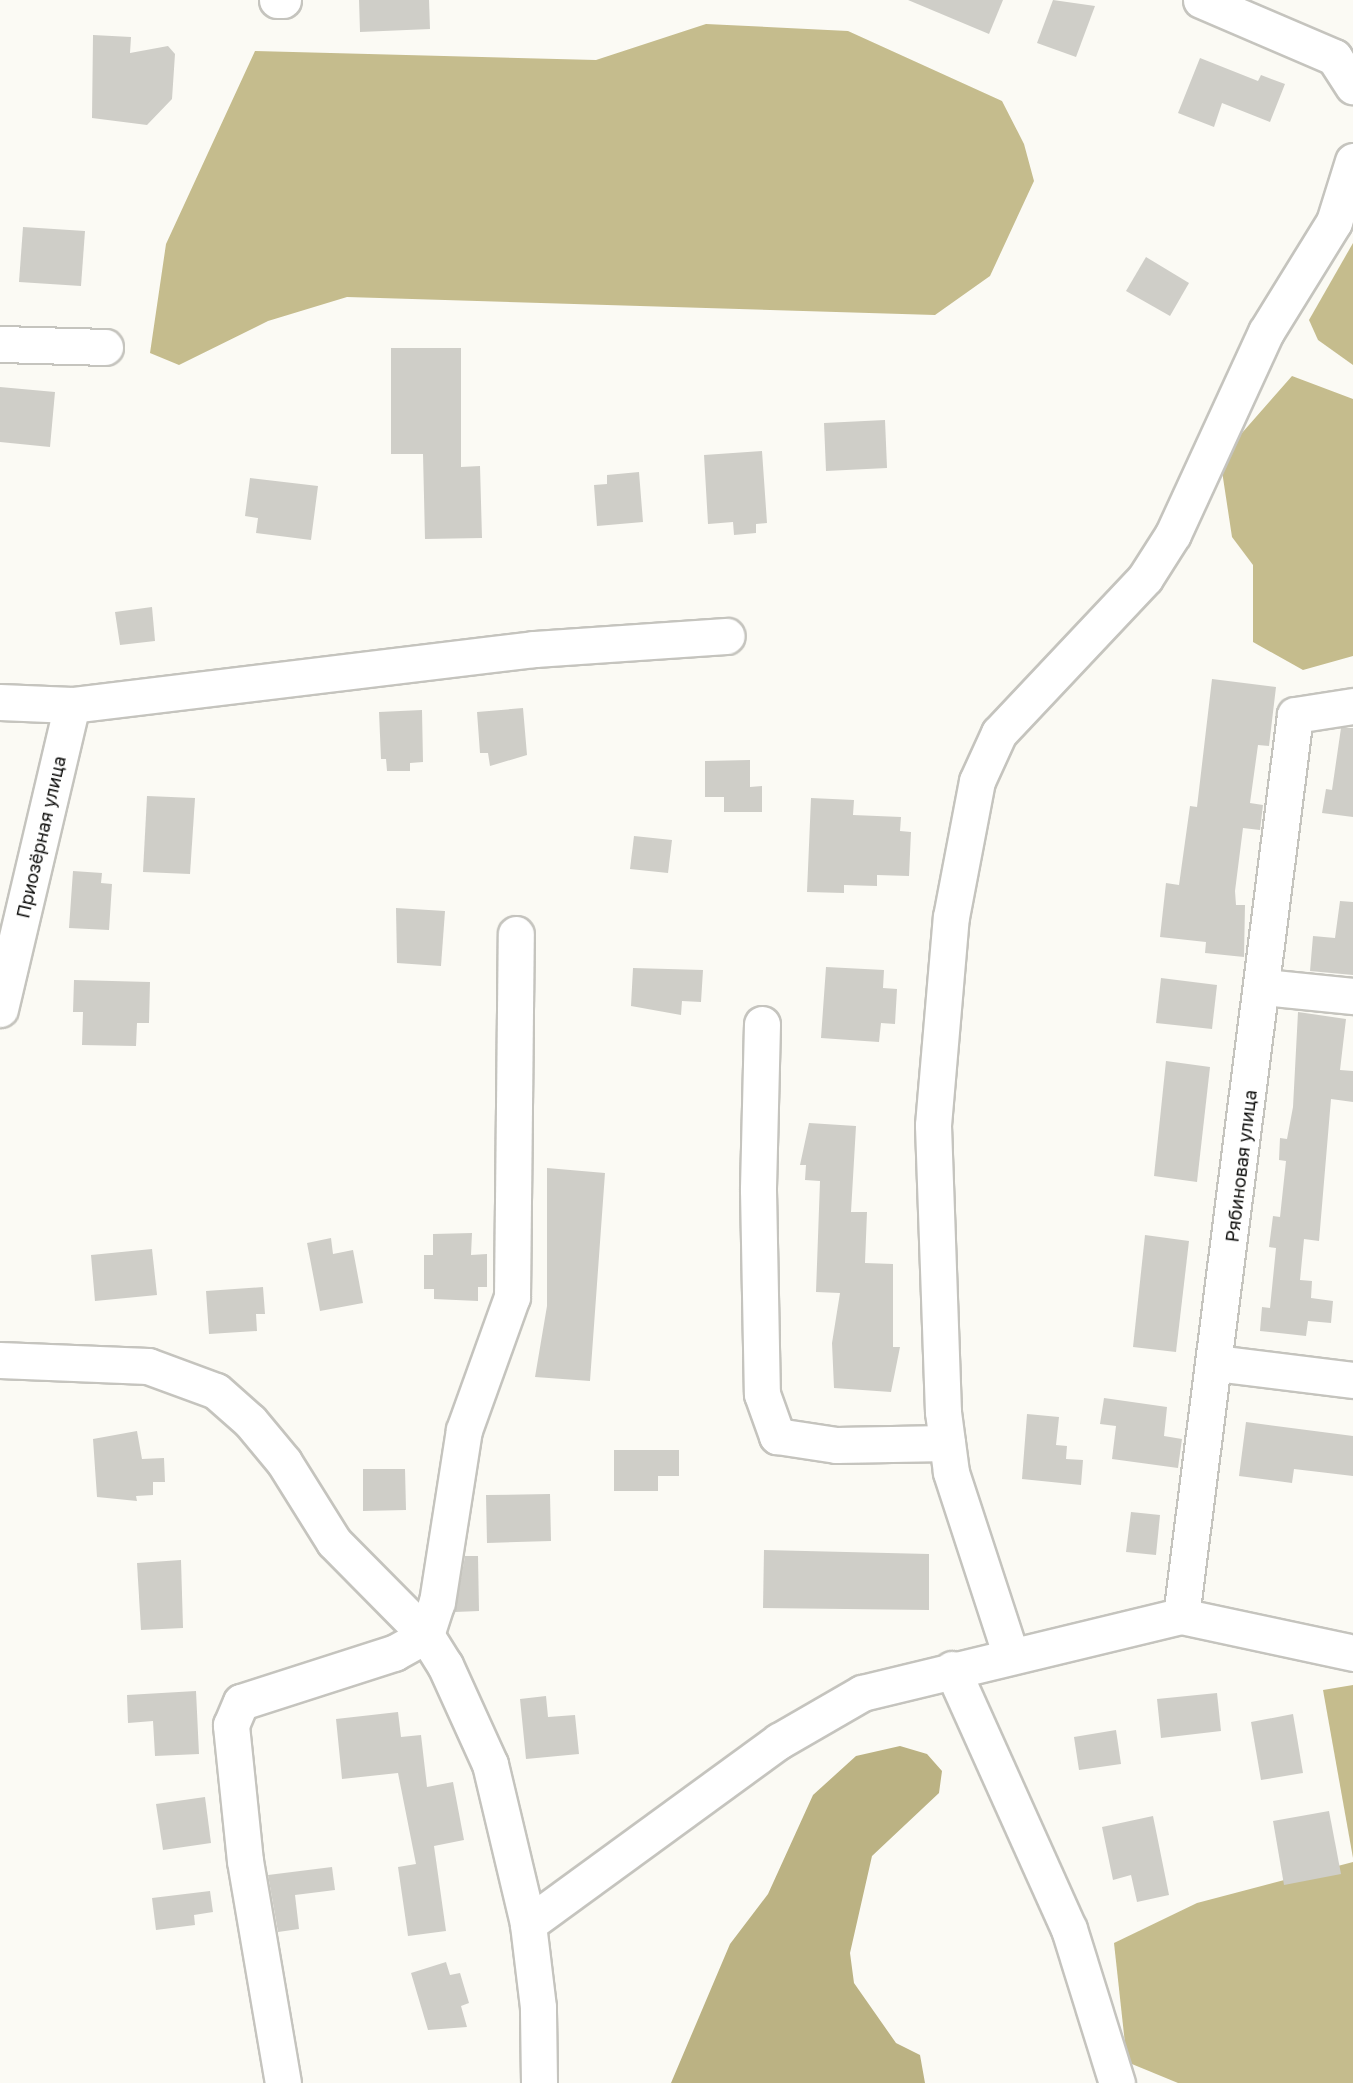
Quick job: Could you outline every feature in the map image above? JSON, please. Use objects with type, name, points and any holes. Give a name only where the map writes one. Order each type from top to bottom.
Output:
[{"type":"street","points":[[277,0],[283,0]]},
{"type":"street","points":[[1201,0],[1295,37],[1334,57],[1351,80]]},
{"type":"street","points":[[1011,1656],[951,1472],[947,1443],[933,1125],[951,917],[976,781],[999,733],[1145,578],[1173,534],[1266,332],[1334,222],[1353,161]]},
{"type":"street","points":[[0,344],[105,347]]},
{"type":"street","points":[[0,702],[72,705],[534,649],[727,636]]},
{"type":"street","name":"Приозёрная улица","points":[[0,1009],[9,938],[72,705]]},
{"type":"street","name":"Рябиновая улица","points":[[1181,1616],[1264,987],[1295,715],[1353,706]]},
{"type":"street","points":[[283,2083],[245,1861],[231,1725],[241,1702],[394,1653],[426,1635],[437,1602],[464,1430],[512,1297],[516,934]]},
{"type":"street","points":[[1264,987],[1353,996]]},
{"type":"street","points":[[762,1024],[758,1190],[762,1394],[778,1436],[836,1445],[947,1443]]},
{"type":"street","points":[[0,1360],[148,1366],[216,1391],[285,1462],[334,1542],[426,1635],[490,1764],[528,1924],[538,2007],[539,2083]]},
{"type":"street","points":[[1216,1363],[1353,1380]]},
{"type":"street","points":[[528,1924],[779,1741],[862,1693],[952,1669],[1181,1616],[1353,1653]]},
{"type":"street","points":[[952,1669],[1069,1929],[1117,2083]]},
{"type":"shaded area","points":[[706,24],[848,31],[1002,101],[1024,144],[1034,181],[990,276],[935,315],[347,297],[268,321],[179,365],[150,353],[166,244],[255,51],[596,60]]},
{"type":"shaded area","points":[[1353,243],[1353,365],[1318,340],[1309,320]]},
{"type":"shaded area","points":[[1292,376],[1353,399],[1353,656],[1303,670],[1253,642],[1253,565],[1232,537],[1220,458]]},
{"type":"shaded area","points":[[1353,1685],[1353,1858],[1323,1690]]},
{"type":"shaded area","points":[[900,1746],[927,1754],[942,1771],[939,1793],[872,1856],[850,1953],[854,1983],[896,2043],[920,2055],[925,2083],[671,2083],[730,1944],[768,1894],[813,1795],[856,1756]]},
{"type":"shaded area","points":[[1353,1862],[1353,2083],[1178,2083],[1127,2062],[1114,1943],[1197,1903]]},
{"type":"building","points":[[359,0],[429,0],[430,29],[360,32]]},
{"type":"building","points":[[908,0],[1003,0],[989,34]]},
{"type":"building","points":[[1053,0],[1095,6],[1076,57],[1037,43]]},
{"type":"building","points":[[93,35],[131,37],[130,53],[168,46],[175,54],[172,99],[147,125],[92,118]]},
{"type":"building","points":[[1200,58],[1258,81],[1261,75],[1285,84],[1270,122],[1222,103],[1214,127],[1178,113]]},
{"type":"building","points":[[23,227],[85,231],[81,286],[19,282]]},
{"type":"building","points":[[1146,257],[1189,283],[1170,316],[1126,291]]},
{"type":"building","points":[[391,348],[461,348],[461,467],[480,466],[482,538],[425,539],[423,454],[391,454]]},
{"type":"building","points":[[0,387],[55,392],[50,447],[0,442]]},
{"type":"building","points":[[885,420],[887,468],[826,471],[824,423]]},
{"type":"building","points":[[762,451],[767,523],[756,524],[756,533],[734,535],[733,522],[708,524],[704,455]]},
{"type":"building","points":[[639,472],[643,522],[597,526],[594,485],[607,484],[607,475]]},
{"type":"building","points":[[250,478],[318,486],[311,540],[256,533],[258,518],[245,516]]},
{"type":"building","points":[[152,607],[155,641],[120,645],[115,612]]},
{"type":"building","points":[[1212,679],[1276,687],[1269,746],[1258,745],[1250,803],[1263,805],[1260,830],[1243,828],[1235,891],[1236,905],[1245,905],[1244,957],[1205,953],[1206,942],[1160,937],[1166,883],[1179,885],[1190,806],[1197,807]]},
{"type":"building","points":[[523,708],[527,755],[490,766],[488,753],[480,753],[477,712]]},
{"type":"building","points":[[422,710],[423,762],[410,763],[410,771],[387,771],[386,759],[381,759],[379,712]]},
{"type":"building","points":[[1341,728],[1353,728],[1353,817],[1322,813],[1326,789],[1332,790]]},
{"type":"building","points":[[750,760],[750,787],[762,786],[762,812],[724,812],[724,797],[705,797],[705,761]]},
{"type":"building","points":[[147,796],[195,798],[190,874],[143,872]]},
{"type":"building","points":[[811,798],[854,800],[853,815],[901,817],[900,831],[911,832],[909,876],[877,875],[877,886],[844,885],[844,893],[807,892]]},
{"type":"building","points":[[634,836],[672,840],[668,873],[630,869]]},
{"type":"building","points":[[73,871],[102,873],[101,883],[112,884],[109,930],[69,928]]},
{"type":"building","points":[[1340,901],[1353,902],[1353,975],[1310,971],[1313,936],[1335,938]]},
{"type":"building","points":[[396,908],[445,911],[441,966],[397,963]]},
{"type":"building","points":[[826,967],[884,970],[883,988],[897,989],[895,1024],[881,1023],[879,1042],[821,1038]]},
{"type":"building","points":[[633,968],[703,970],[701,1002],[682,1001],[681,1015],[631,1006]]},
{"type":"building","points":[[1161,978],[1217,985],[1212,1029],[1156,1023]]},
{"type":"building","points":[[74,980],[150,982],[149,1023],[137,1023],[136,1046],[82,1045],[83,1012],[73,1012]]},
{"type":"building","points":[[1298,1012],[1346,1019],[1340,1070],[1353,1071],[1353,1102],[1331,1099],[1319,1241],[1304,1239],[1300,1280],[1312,1281],[1311,1298],[1333,1301],[1331,1323],[1308,1321],[1306,1336],[1260,1331],[1262,1307],[1270,1308],[1276,1248],[1269,1247],[1273,1216],[1280,1217],[1286,1161],[1279,1160],[1280,1138],[1287,1139],[1293,1107]]},
{"type":"building","points":[[1166,1061],[1210,1067],[1197,1182],[1154,1176]]},
{"type":"building","points":[[809,1123],[856,1126],[851,1212],[867,1212],[865,1263],[893,1264],[893,1347],[900,1347],[891,1392],[834,1388],[832,1343],[840,1293],[816,1292],[820,1181],[805,1180],[806,1165],[800,1165]]},
{"type":"building","points":[[547,1168],[605,1173],[590,1381],[535,1377],[547,1306]]},
{"type":"building","points":[[472,1233],[471,1255],[487,1254],[487,1287],[478,1287],[478,1301],[434,1299],[434,1289],[424,1289],[424,1255],[433,1255],[433,1234]]},
{"type":"building","points":[[1145,1235],[1189,1241],[1176,1352],[1133,1347]]},
{"type":"building","points":[[331,1238],[333,1254],[353,1250],[363,1303],[320,1311],[307,1243]]},
{"type":"building","points":[[152,1249],[157,1295],[95,1301],[91,1255]]},
{"type":"building","points":[[263,1287],[265,1314],[256,1314],[257,1331],[209,1334],[206,1291]]},
{"type":"building","points":[[1104,1398],[1167,1407],[1164,1436],[1182,1439],[1178,1468],[1112,1459],[1116,1426],[1100,1424]]},
{"type":"building","points":[[1027,1414],[1059,1417],[1056,1445],[1067,1446],[1066,1459],[1083,1460],[1081,1485],[1022,1479]]},
{"type":"building","points":[[1246,1422],[1353,1436],[1353,1476],[1294,1469],[1292,1483],[1239,1476]]},
{"type":"building","points":[[137,1431],[142,1459],[164,1458],[165,1482],[153,1482],[153,1495],[136,1496],[137,1501],[97,1497],[93,1439]]},
{"type":"building","points":[[614,1450],[679,1450],[679,1476],[658,1476],[658,1491],[614,1491]]},
{"type":"building","points":[[363,1469],[405,1469],[406,1510],[363,1511]]},
{"type":"building","points":[[550,1494],[551,1541],[487,1543],[486,1495]]},
{"type":"building","points":[[1131,1512],[1160,1515],[1156,1555],[1126,1552]]},
{"type":"building","points":[[764,1550],[929,1554],[929,1610],[763,1608]]},
{"type":"building","points":[[465,1556],[478,1556],[479,1611],[455,1612]]},
{"type":"building","points":[[181,1560],[183,1628],[141,1630],[137,1563]]},
{"type":"building","points":[[196,1691],[199,1754],[155,1756],[153,1721],[128,1723],[127,1695]]},
{"type":"building","points":[[1217,1693],[1221,1731],[1161,1738],[1157,1699]]},
{"type":"building","points":[[546,1696],[548,1717],[575,1715],[579,1754],[526,1759],[520,1699]]},
{"type":"building","points":[[398,1712],[401,1737],[421,1735],[427,1787],[453,1782],[464,1840],[434,1846],[446,1931],[408,1936],[398,1867],[416,1864],[398,1773],[342,1779],[336,1719]]},
{"type":"building","points":[[1293,1714],[1303,1773],[1261,1780],[1251,1722]]},
{"type":"building","points":[[1116,1730],[1121,1764],[1079,1770],[1074,1737]]},
{"type":"building","points":[[205,1797],[211,1843],[163,1850],[156,1804]]},
{"type":"building","points":[[1329,1811],[1341,1874],[1284,1885],[1273,1821]]},
{"type":"building","points":[[1153,1816],[1169,1895],[1137,1902],[1131,1875],[1113,1880],[1102,1827]]},
{"type":"building","points":[[332,1867],[335,1890],[295,1895],[299,1929],[278,1932],[268,1875]]},
{"type":"building","points":[[210,1891],[213,1912],[194,1915],[195,1925],[156,1930],[152,1898]]},
{"type":"building","points":[[446,1962],[450,1975],[460,1973],[469,2003],[461,2006],[467,2027],[428,2030],[411,1973]]}]
